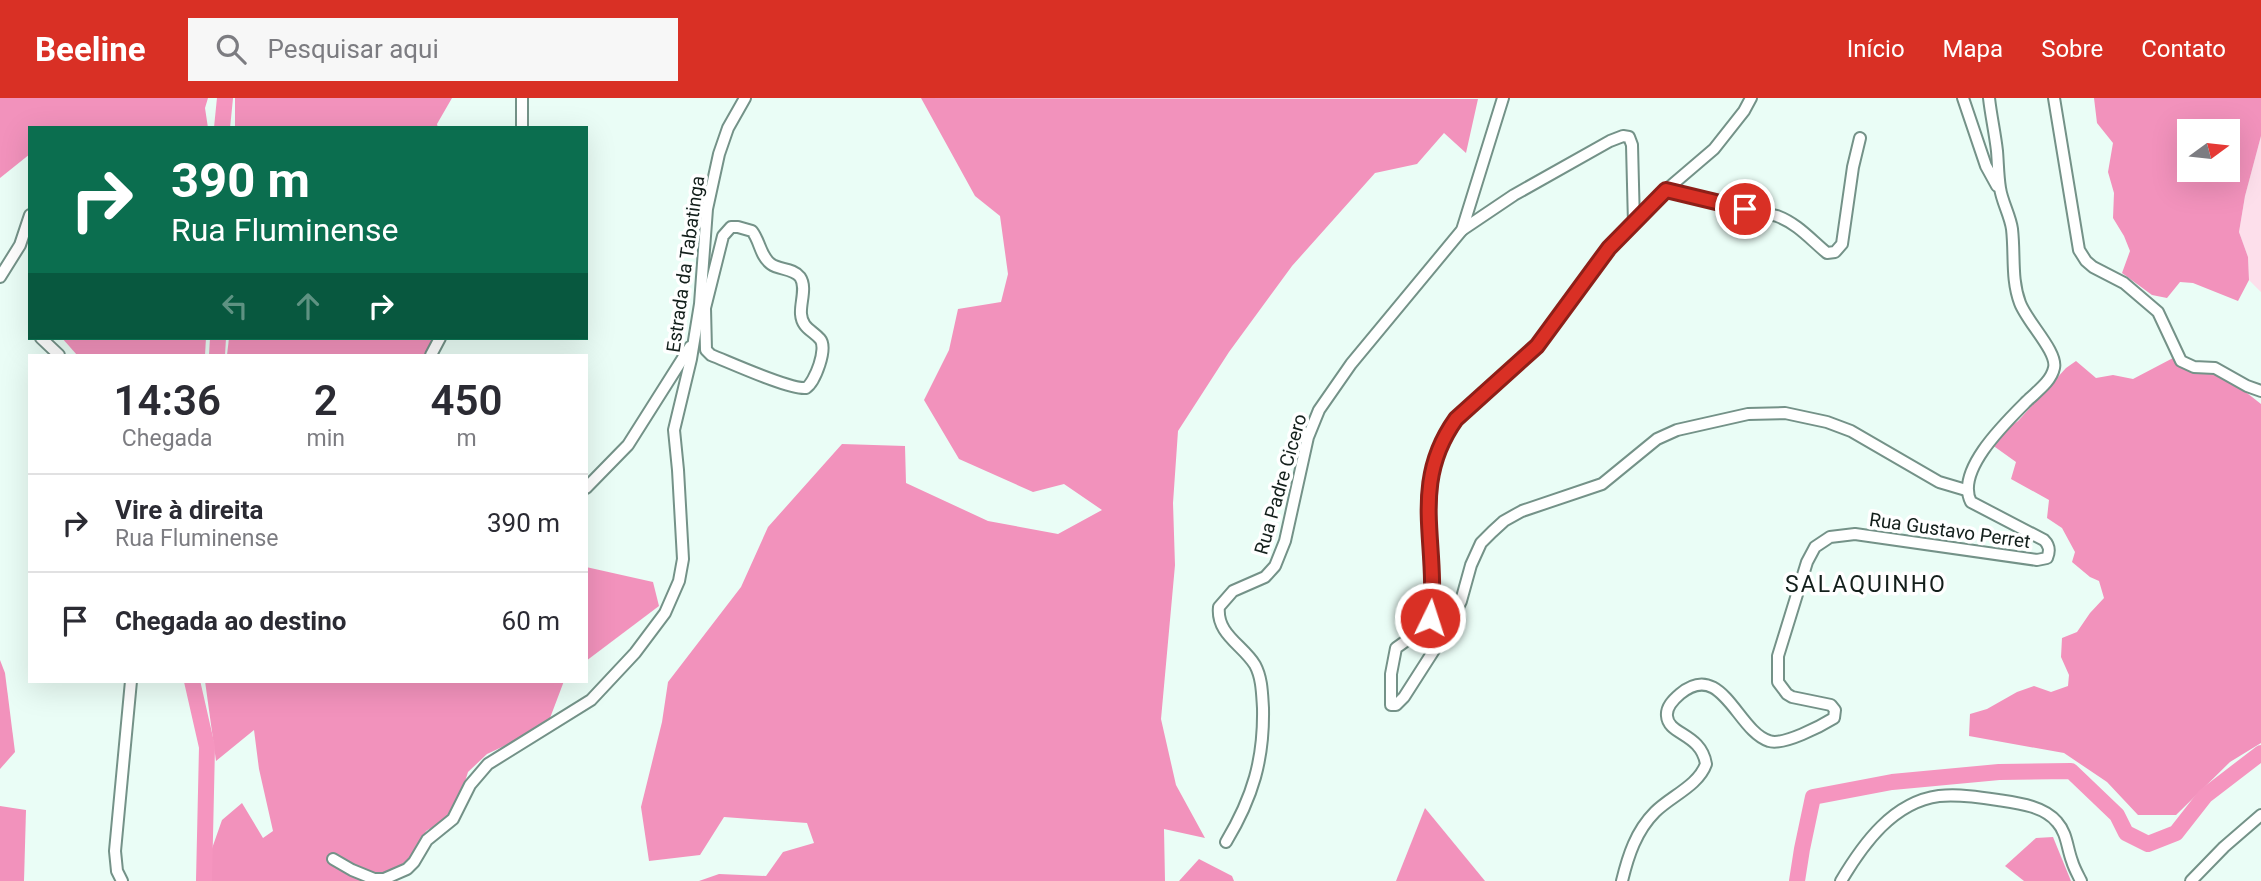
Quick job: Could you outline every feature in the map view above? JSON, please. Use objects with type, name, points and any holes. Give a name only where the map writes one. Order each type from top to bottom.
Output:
[{"type":"street","points":[[522,98],[522,126]]},
{"type":"street","name":"Estrada da Tabatinga","points":[[333,859],[374,879],[384,879],[407,869],[427,840],[453,819],[470,785],[488,764],[591,701],[635,653],[665,613],[679,581],[682,559],[674,430],[702,308],[707,209],[719,154],[728,128],[745,98]]},
{"type":"street","name":"Rua Padre Cicero","points":[[1226,842],[1252,790],[1264,732],[1261,682],[1256,667],[1219,623],[1219,607],[1233,591],[1265,577],[1276,566],[1286,541],[1308,437],[1319,410],[1351,364],[1461,230],[1503,98]]},
{"type":"street","points":[[1751,98],[1714,149],[1666,190],[1609,248],[1545,337],[1456,419],[1442,442],[1433,464],[1428,496],[1432,594],[1430,618],[1424,628],[1396,648],[1390,688],[1392,705],[1396,705],[1404,697],[1445,633],[1461,601],[1471,565],[1481,543],[1492,532],[1504,521],[1522,511],[1602,484],[1657,439],[1677,430],[1748,414],[1785,413],[1827,422],[1851,431],[1938,482],[1966,491],[1974,464],[2012,416],[2048,380],[2054,367],[2052,354],[2029,321],[2016,290],[2009,212],[1986,166],[1963,98]]},
{"type":"street","points":[[1989,98],[2000,192]]},
{"type":"street","points":[[2054,98],[2077,239],[2086,261],[2135,291],[2158,312],[2180,361],[2194,367],[2215,368],[2261,391]]},
{"type":"street","points":[[1461,230],[1514,195],[1623,136],[1629,137],[1632,145],[1634,224]]},
{"type":"street","points":[[1666,190],[1777,216],[1799,227],[1826,253],[1835,252],[1842,244],[1860,138]]},
{"type":"street","points":[[0,277],[20,245],[28,221]]},
{"type":"street","points":[[738,227],[752,231],[766,260],[801,278],[803,323],[821,340],[823,346],[812,383],[801,389],[711,355],[706,347],[702,308],[725,232],[729,228],[738,227]]},
{"type":"street","points":[[43,340],[58,354]]},
{"type":"street","points":[[588,486],[628,445],[694,342]]},
{"type":"street","name":"Rua Gustavo Perret","points":[[1622,881],[1636,836],[1653,814],[1700,776],[1706,764],[1701,748],[1693,739],[1673,728],[1667,720],[1671,703],[1687,689],[1699,685],[1714,687],[1751,730],[1769,741],[1788,740],[1832,719],[1835,715],[1831,705],[1792,697],[1778,682],[1778,656],[1807,562],[1815,547],[1830,537],[1855,534],[2003,556],[2037,560],[2046,558],[2049,549],[2044,540],[1971,502],[1966,491]]},
{"type":"street","points":[[122,881],[117,871],[115,851],[131,683]]},
{"type":"street","points":[[1841,881],[1868,841],[1885,822],[1906,807],[1938,796],[1970,796],[2039,809],[2053,817],[2063,830],[2081,881]]},
{"type":"street","points":[[2191,881],[2261,815]]},
{"type":"shaded area","points":[[0,98],[208,98],[205,108],[208,126],[28,126],[28,156],[0,178]]},
{"type":"shaded area","points":[[235,98],[452,98],[438,126],[235,126]]},
{"type":"shaded area","points":[[921,98],[1478,99],[1466,153],[1444,133],[1417,164],[1375,173],[1292,266],[1229,352],[1178,431],[1173,503],[1175,565],[1161,719],[1176,785],[1205,838],[1164,829],[1165,881],[699,881],[719,874],[766,876],[783,852],[814,843],[807,823],[724,817],[700,855],[649,861],[641,807],[662,722],[668,682],[741,587],[768,527],[842,444],[905,446],[906,483],[988,521],[1058,534],[1102,510],[1064,484],[1033,492],[959,459],[924,400],[949,350],[958,309],[1001,302],[1008,274],[1000,216],[975,196]]},
{"type":"shaded area","points":[[2094,98],[2261,98],[2261,136],[2245,196],[2239,232],[2248,257],[2249,280],[2238,301],[2193,283],[2180,282],[2167,298],[2152,295],[2122,273],[2130,251],[2113,218],[2114,193],[2108,172],[2113,143],[2097,123]]},
{"type":"shaded area","points":[[2261,136],[2261,292],[2249,280],[2248,257],[2239,232],[2245,196]]},
{"type":"shaded area","points":[[64,340],[206,340],[205,354],[76,354]]},
{"type":"shaded area","points":[[229,340],[433,340],[426,354],[227,354]]},
{"type":"shaded area","points":[[2173,358],[2202,365],[2224,375],[2261,404],[2261,743],[2230,762],[2176,815],[2138,815],[2107,782],[2064,753],[1969,736],[1970,714],[1987,709],[2034,686],[2051,692],[2068,686],[2069,675],[2061,657],[2062,638],[2077,632],[2104,598],[2099,581],[2072,562],[2075,552],[2062,528],[2047,518],[2049,500],[2011,479],[2016,462],[1988,442],[2018,421],[2066,368],[2076,361],[2096,378],[2113,375],[2133,379]]},
{"type":"shaded area","points":[[588,567],[653,582],[659,606],[588,659]]},
{"type":"shaded area","points":[[0,660],[5,673],[15,752],[0,769]]},
{"type":"shaded area","points":[[205,683],[563,683],[547,726],[487,754],[468,772],[455,814],[426,831],[416,858],[375,877],[376,881],[211,881],[209,857],[222,820],[242,803],[263,838],[273,831],[259,769],[254,730],[216,761]]},
{"type":"shaded area","points":[[0,806],[26,810],[24,881],[0,881]]},
{"type":"shaded area","points":[[1425,808],[1485,881],[1396,881]]},
{"type":"shaded area","points":[[2053,837],[2071,881],[2024,881],[2005,866],[2036,838]]},
{"type":"shaded area","points":[[1199,859],[1232,876],[1234,881],[1179,881]]},
{"type":"waterway","points":[[222,126],[225,98]]},
{"type":"waterway","points":[[217,354],[218,340]]},
{"type":"waterway","points":[[192,683],[207,747],[204,881]]},
{"type":"waterway","points":[[1797,881],[1813,797],[1892,782],[1999,772],[2071,771],[2117,815],[2126,833],[2148,844],[2176,833],[2205,796],[2261,753]]},
{"type":"district","name":"SALAQUINHO","points":[[1866,584]]},
{"type":"route","points":[[1430,618],[1432,563],[1428,496],[1433,464],[1447,431],[1456,419],[1537,346],[1609,248],[1666,190],[1745,209]]}]
